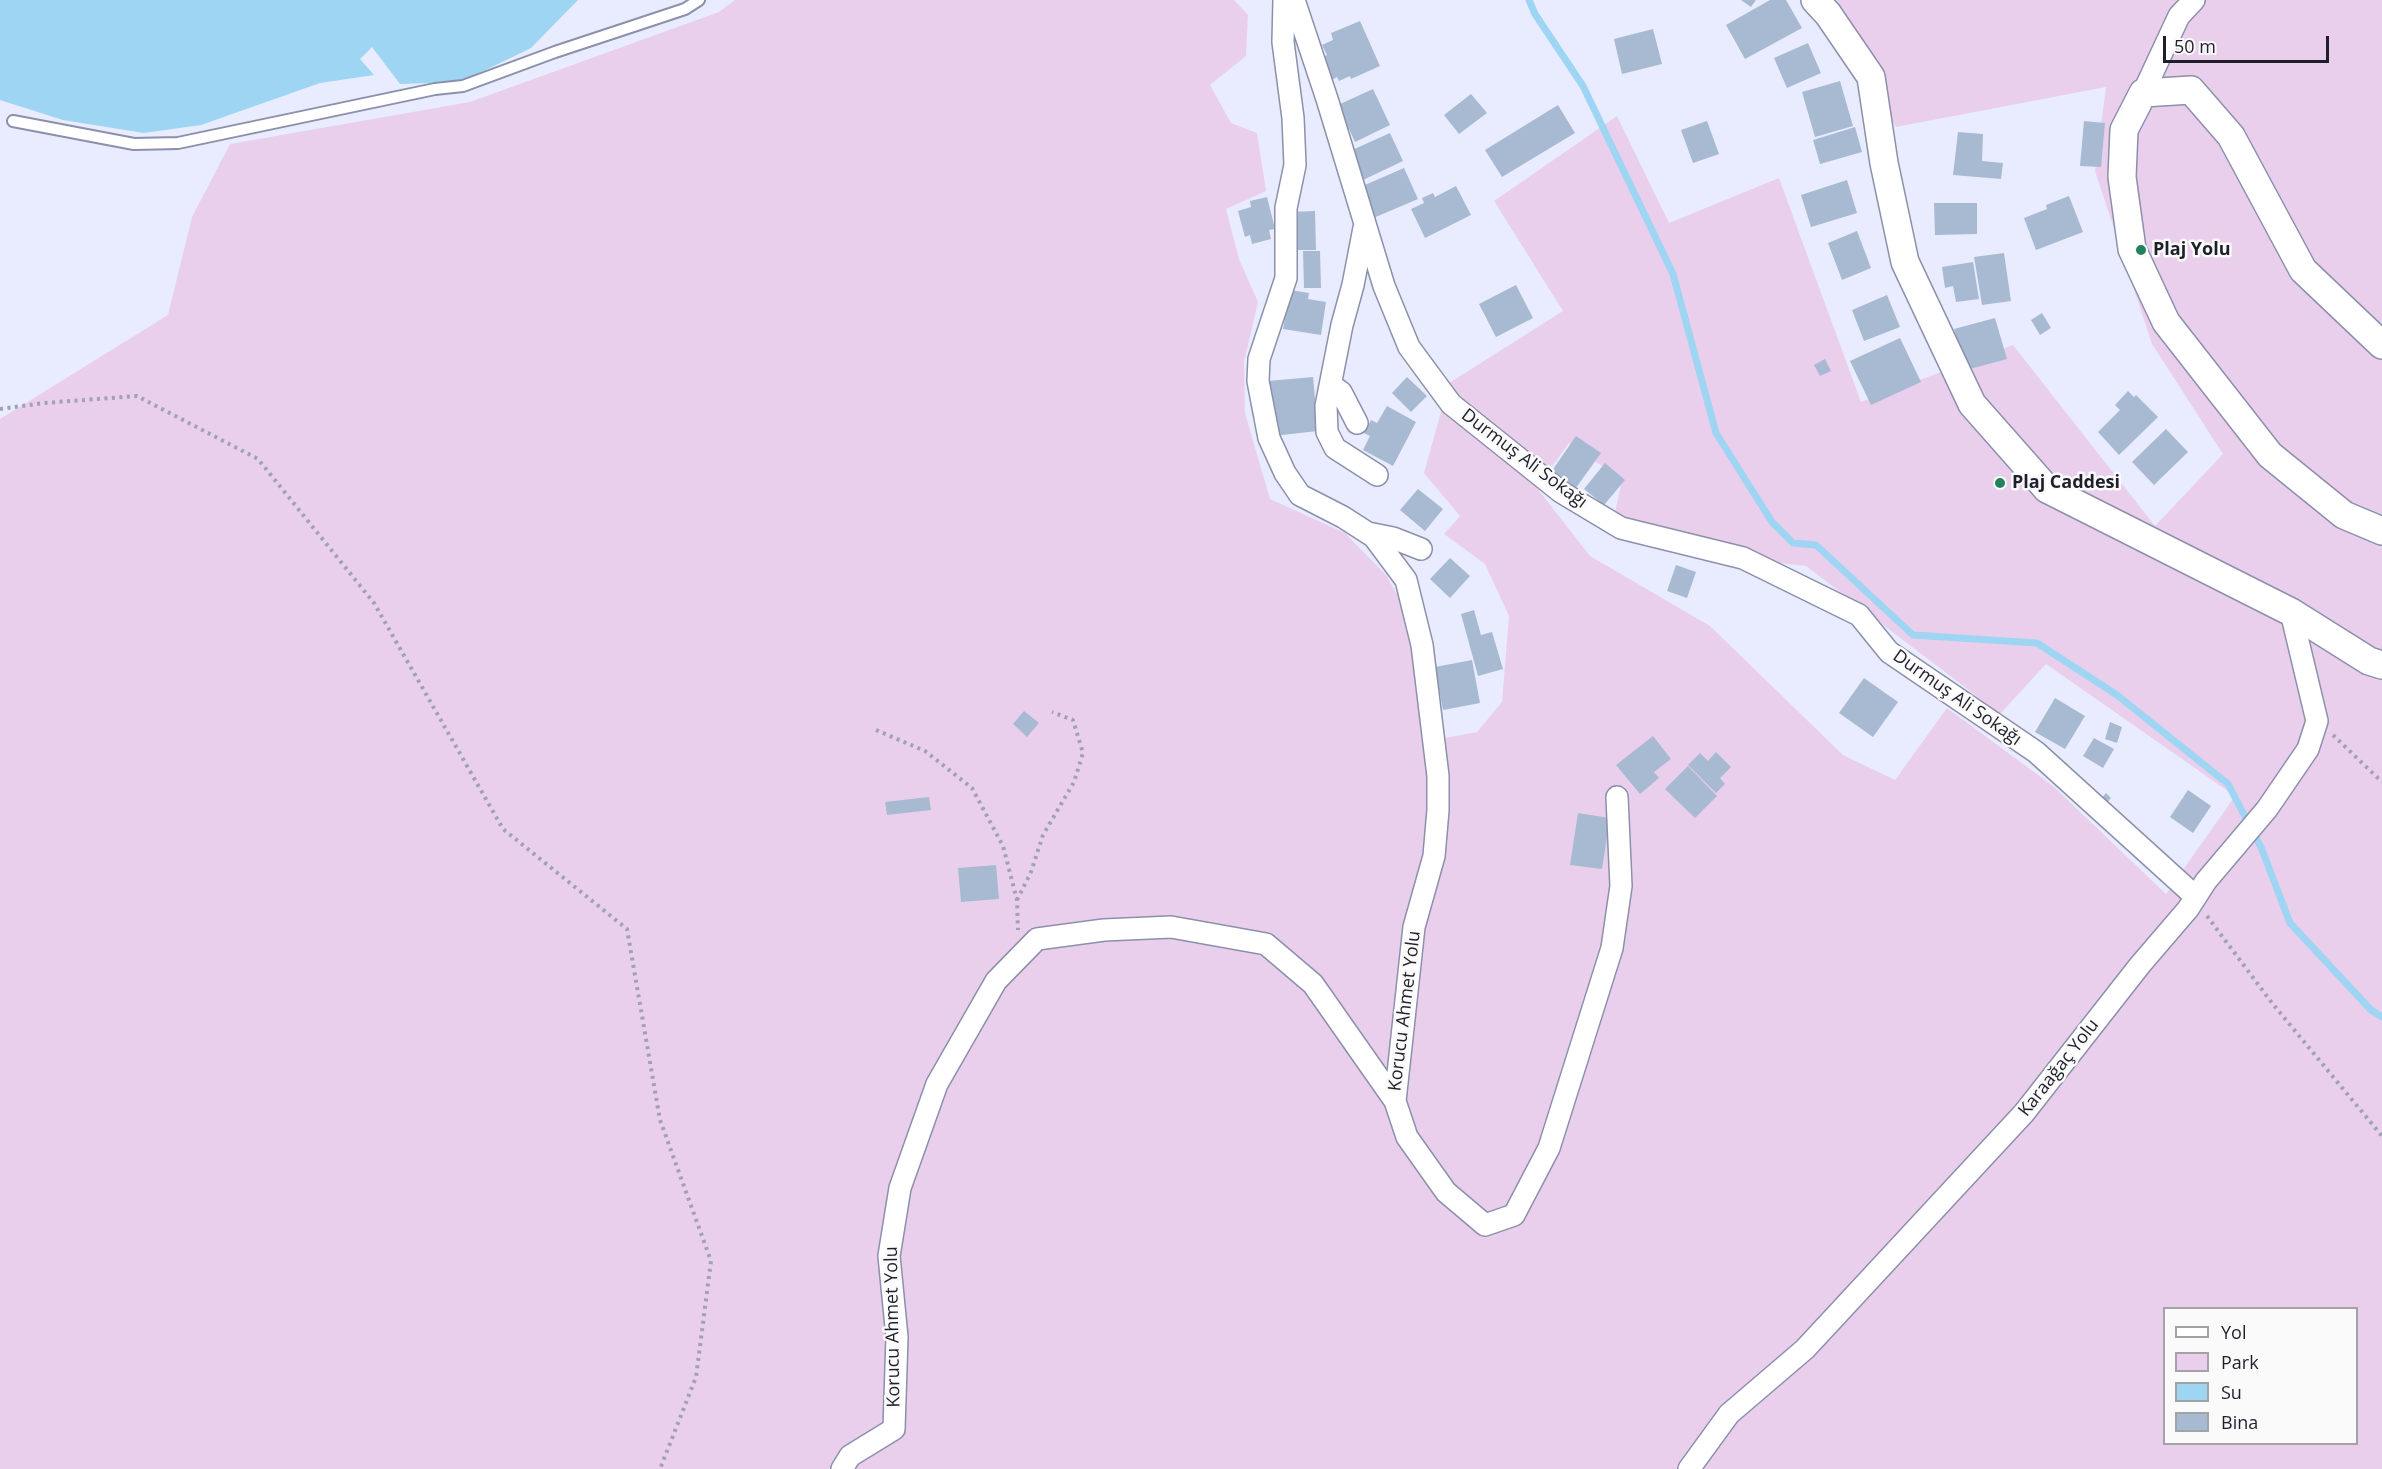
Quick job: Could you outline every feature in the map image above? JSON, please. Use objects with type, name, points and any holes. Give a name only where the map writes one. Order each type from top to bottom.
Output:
[{"type":"street","name":"Korucu Ahmet Yolu","points":[[1284,0],[1283,42],[1293,118],[1296,165],[1286,208],[1286,278],[1259,359],[1258,381],[1269,438],[1285,473],[1300,495],[1343,517],[1374,537],[1406,580],[1422,645],[1438,777],[1434,856],[1414,927],[1395,1101]]},
{"type":"street","name":"Durmuş Ali Sokağı","points":[[1294,0],[1384,286],[1409,347],[1451,404],[1561,492],[1620,528],[1743,558],[1859,615],[1888,652],[2036,752],[2201,889]]},
{"type":"street","points":[[1815,0],[1828,14],[1871,78],[1884,163],[1905,262],[1972,404],[2047,489],[2291,612],[2369,661],[2382,665]]},
{"type":"street","points":[[2194,0],[2179,16],[2124,130],[2122,177],[2132,249],[2166,322],[2270,455],[2344,515],[2382,531]]},
{"type":"street","points":[[2143,93],[2191,90],[2231,136],[2303,270],[2382,345]]},
{"type":"street","points":[[1365,225],[1326,406],[1327,432],[1335,448],[1377,475]]},
{"type":"street","points":[[1331,385],[1341,392],[1357,423]]},
{"type":"street","points":[[1368,533],[1393,538],[1421,549]]},
{"type":"street","points":[[2291,612],[2317,721]]},
{"type":"street","name":"Karaağaç Yolu","points":[[1689,1469],[1729,1414],[1805,1349],[2024,1113],[2267,809],[2308,749],[2317,721]]},
{"type":"street","points":[[1395,1101],[1407,1137],[1446,1192],[1485,1225],[1514,1215],[1549,1148],[1612,948],[1621,886],[1617,797]]},
{"type":"street","name":"Korucu Ahmet Yolu","points":[[842,1469],[850,1456],[894,1429],[897,1337],[889,1256],[900,1188],[937,1084],[996,981],[1037,939],[1104,930],[1171,927],[1266,944],[1313,984],[1395,1101]]},
{"type":"lane","points":[[13,121],[134,144],[178,143],[435,89],[464,86],[555,52],[685,9],[699,0]]},
{"type":"path","points":[[0,410],[44,403],[137,396],[258,459],[374,603],[503,829],[627,928],[660,1120],[711,1261],[696,1377],[660,1469]]},
{"type":"path","points":[[876,730],[925,751],[972,788],[1003,846],[1017,900],[1031,872],[1042,835],[1074,782],[1083,753],[1073,720],[1052,712]]},
{"type":"path","points":[[2317,721],[2382,782]]},
{"type":"path","points":[[2201,889],[2216,929],[2272,1003],[2382,1136]]},
{"type":"green space","points":[[735,0],[1234,0],[1248,15],[1246,56],[1210,85],[1231,123],[1257,133],[1266,191],[1226,209],[1239,259],[1258,302],[1244,362],[1245,413],[1270,499],[1345,533],[1386,575],[1407,612],[1422,709],[1424,742],[1477,732],[1502,702],[1509,616],[1485,564],[1444,534],[1460,516],[1424,473],[1449,383],[1563,311],[1494,201],[1617,116],[1669,223],[1779,178],[1861,402],[2013,345],[2155,526],[2223,454],[2152,344],[2095,171],[2106,87],[1896,127],[1818,0],[2382,0],[2382,1469],[0,1469],[0,419],[168,315],[192,217],[230,144],[470,102],[719,12]],"holes":[[[1569,443],[1622,480],[1615,513],[1753,560],[1806,566],[2000,714],[2046,664],[2235,796],[2166,894],[2053,786],[1947,708],[1895,780],[1843,755],[1710,626],[1590,556],[1537,488]]]},
{"type":"water","points":[[0,0],[578,0],[531,48],[461,82],[400,84],[372,47],[360,59],[374,75],[320,83],[201,125],[144,133],[63,120],[0,100]]},
{"type":"building","points":[[1741,0],[1756,0],[1751,7]]},
{"type":"building","points":[[1770,0],[1786,0],[1802,28],[1745,59],[1726,25]]},
{"type":"building","points":[[1360,21],[1380,66],[1351,79],[1350,76],[1339,81],[1337,77],[1328,82],[1318,59],[1327,55],[1322,45],[1333,40],[1331,33]]},
{"type":"building","points":[[1653,29],[1662,64],[1622,74],[1614,39]]},
{"type":"building","points":[[1808,43],[1821,73],[1787,88],[1774,58]]},
{"type":"building","points":[[1840,81],[1853,126],[1815,137],[1802,92]]},
{"type":"building","points":[[1373,89],[1390,125],[1355,142],[1349,129],[1344,131],[1341,124],[1346,122],[1338,105]]},
{"type":"building","points":[[1471,94],[1487,113],[1459,134],[1444,115]]},
{"type":"building","points":[[1558,105],[1575,133],[1502,177],[1485,150]]},
{"type":"building","points":[[1707,121],[1719,154],[1693,163],[1681,130]]},
{"type":"building","points":[[2084,121],[2105,123],[2101,167],[2080,166]]},
{"type":"building","points":[[1855,127],[1862,152],[1820,164],[1813,140]]},
{"type":"building","points":[[1958,132],[1983,134],[1982,161],[2003,163],[2001,179],[1953,175]]},
{"type":"building","points":[[1390,133],[1403,161],[1363,180],[1350,151]]},
{"type":"building","points":[[1404,168],[1418,199],[1371,219],[1358,188]]},
{"type":"building","points":[[1847,180],[1857,213],[1811,227],[1801,195]]},
{"type":"building","points":[[1456,186],[1471,215],[1425,238],[1411,209],[1424,203],[1422,198],[1433,193],[1435,197]]},
{"type":"building","points":[[2069,196],[2083,232],[2036,250],[2024,218],[2047,209],[2046,205]]},
{"type":"building","points":[[1267,197],[1275,229],[1269,230],[1271,239],[1252,244],[1250,235],[1245,237],[1238,211],[1251,207],[1250,201]]},
{"type":"building","points":[[1934,203],[1977,203],[1977,234],[1935,235]]},
{"type":"building","points":[[1315,211],[1316,250],[1290,250],[1289,212]]},
{"type":"building","points":[[1857,231],[1871,268],[1842,280],[1828,243]]},
{"type":"building","points":[[1303,251],[1320,251],[1321,288],[1304,288]]},
{"type":"building","points":[[2004,253],[2011,301],[1982,305],[1974,257]]},
{"type":"building","points":[[1973,262],[1979,299],[1956,302],[1953,286],[1945,288],[1942,267]]},
{"type":"building","points":[[1516,285],[1533,318],[1496,337],[1479,304]]},
{"type":"building","points":[[1290,290],[1309,293],[1308,299],[1326,302],[1321,335],[1283,329]]},
{"type":"building","points":[[1887,295],[1900,327],[1864,341],[1852,310]]},
{"type":"building","points":[[2042,313],[2051,328],[2040,335],[2031,320]]},
{"type":"building","points":[[1995,318],[2007,359],[1966,370],[1954,329]]},
{"type":"building","points":[[1900,338],[1921,382],[1871,405],[1850,361]]},
{"type":"building","points":[[1825,359],[1831,371],[1820,376],[1814,365]]},
{"type":"building","points":[[1313,377],[1318,431],[1273,436],[1268,381]]},
{"type":"building","points":[[1407,377],[1427,396],[1411,412],[1392,393]]},
{"type":"building","points":[[2128,391],[2134,397],[2136,395],[2158,417],[2119,455],[2098,432],[2120,410],[2115,405]]},
{"type":"building","points":[[1387,406],[1416,422],[1393,466],[1363,450],[1370,436],[1364,433],[1371,420],[1377,423]]},
{"type":"building","points":[[2166,429],[2188,452],[2154,485],[2132,462]]},
{"type":"building","points":[[1576,436],[1601,453],[1573,492],[1549,475]]},
{"type":"building","points":[[1605,463],[1625,480],[1604,505],[1584,489]]},
{"type":"building","points":[[1418,489],[1443,509],[1425,531],[1400,510]]},
{"type":"building","points":[[1450,558],[1470,576],[1450,598],[1430,579]]},
{"type":"building","points":[[1676,565],[1696,572],[1687,598],[1667,591]]},
{"type":"building","points":[[1474,610],[1481,635],[1492,632],[1503,669],[1478,676],[1461,614]]},
{"type":"building","points":[[1472,660],[1480,703],[1443,710],[1435,667]]},
{"type":"building","points":[[1864,678],[1898,702],[1873,737],[1839,713]]},
{"type":"building","points":[[2055,698],[2085,716],[2065,749],[2035,732]]},
{"type":"building","points":[[1024,711],[1039,723],[1027,737],[1013,724]]},
{"type":"building","points":[[2110,722],[2122,727],[2117,743],[2105,739]]},
{"type":"building","points":[[1653,736],[1671,759],[1654,772],[1659,778],[1640,794],[1616,765]]},
{"type":"building","points":[[2094,738],[2114,749],[2103,768],[2083,756]]},
{"type":"building","points":[[1716,752],[1731,767],[1720,778],[1725,784],[1716,793],[1688,765],[1700,753],[1708,761]]},
{"type":"building","points":[[1688,766],[1717,796],[1695,818],[1665,789]]},
{"type":"building","points":[[2188,790],[2211,806],[2193,833],[2170,817]]},
{"type":"building","points":[[2106,793],[2111,798],[2103,807],[2098,803]]},
{"type":"building","points":[[929,797],[931,810],[887,815],[885,802]]},
{"type":"building","points":[[1578,813],[1610,818],[1602,869],[1570,865]]},
{"type":"building","points":[[996,865],[999,899],[961,902],[958,868]]},
{"type":"waterway","points":[[1529,0],[1535,14],[1583,86],[1673,274],[1716,433],[1772,522],[1793,543],[1816,545],[1913,635],[2037,643],[2117,695],[2228,784],[2261,847],[2290,923],[2371,1010],[2382,1017]]},
{"type":"place","name":"Plaj Yolu","points":[[2141,250]]},
{"type":"place","name":"Plaj Caddesi","points":[[2000,483]]}]
